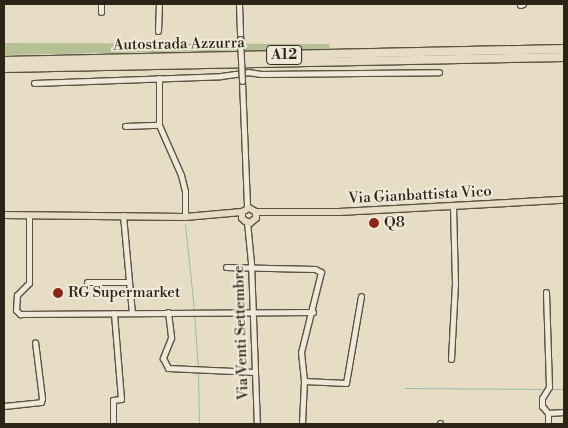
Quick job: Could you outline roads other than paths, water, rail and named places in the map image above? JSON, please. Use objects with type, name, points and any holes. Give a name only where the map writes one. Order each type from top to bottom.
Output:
[{"type":"highway","name":"Autostrada Azzurra","points":[[4,61],[564,50]]},
{"type":"highway","name":"Autostrada Azzurra","points":[[4,68],[564,57]]},
{"type":"main road","name":"Via Gianbattista Vico","points":[[4,215],[185,217],[217,214],[249,215],[339,212],[564,200]]},
{"type":"street","points":[[101,4],[101,12]]},
{"type":"street","points":[[158,31],[159,4]]},
{"type":"street","name":"Via Venti Settembre","points":[[238,4],[257,424]]},
{"type":"street","points":[[34,83],[221,76],[248,72],[261,74],[439,72]]},
{"type":"street","points":[[159,78],[159,125],[181,175],[185,191],[185,217]]},
{"type":"street","points":[[125,126],[159,125]]},
{"type":"street","points":[[451,358],[455,283],[453,205]]},
{"type":"street","points":[[29,215],[29,283],[18,293],[18,313],[313,312]]},
{"type":"street","points":[[123,215],[132,313]]},
{"type":"street","points":[[226,267],[319,270],[322,274],[301,352],[304,381],[302,424]]},
{"type":"street","points":[[88,282],[129,282]]},
{"type":"street","points":[[546,292],[548,387],[542,398],[542,406],[548,413],[548,424]]},
{"type":"street","points":[[304,381],[346,383],[361,296]]},
{"type":"street","points":[[168,312],[171,338],[164,354],[164,362],[170,369],[255,372]]},
{"type":"street","points":[[113,424],[113,400],[121,399],[114,313]]},
{"type":"street","points":[[4,406],[40,402],[42,398],[35,342]]},
{"type":"street","points":[[548,413],[564,412]]},
{"type":"waterway","points":[[157,129],[161,134]]},
{"type":"waterway","points":[[178,175],[181,185]]},
{"type":"waterway","points":[[185,224],[194,310]]},
{"type":"waterway","points":[[194,314],[198,367]]},
{"type":"waterway","points":[[198,371],[199,424]]},
{"type":"waterway","points":[[405,388],[542,389]]},
{"type":"waterway","points":[[550,389],[564,389]]},
{"type":"place","name":"Q8","points":[[374,223]]},
{"type":"place","name":"RG Supermarket","points":[[58,293]]}]
